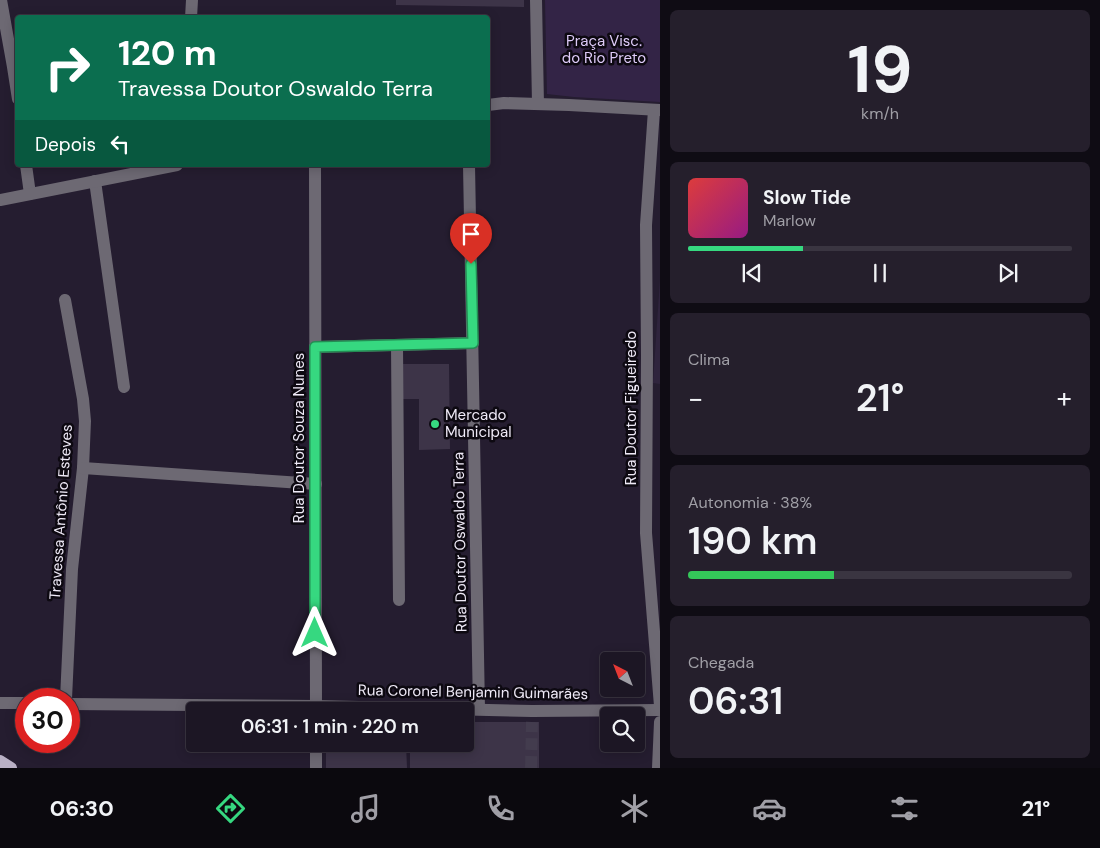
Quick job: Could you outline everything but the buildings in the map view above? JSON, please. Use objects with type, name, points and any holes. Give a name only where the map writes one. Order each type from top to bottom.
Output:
[{"type":"main road","points":[[0,761],[11,768]]},
{"type":"street","points":[[1,0],[15,79]]},
{"type":"street","points":[[191,15],[192,0]]},
{"type":"street","points":[[536,0],[538,104]]},
{"type":"street","points":[[490,105],[504,102],[657,110]]},
{"type":"street","name":"Rua Doutor Figueiredo","points":[[657,110],[646,225],[646,533],[660,706]]},
{"type":"street","points":[[26,167],[30,194]]},
{"type":"street","points":[[0,200],[168,167]]},
{"type":"street","name":"Rua Doutor Souza Nunes","points":[[315,167],[316,702]]},
{"type":"street","name":"Rua Doutor Oswaldo Terra","points":[[470,167],[480,709]]},
{"type":"street","points":[[95,181],[124,387]]},
{"type":"street","name":"Travessa Antônio Esteves","points":[[65,300],[83,399],[85,421],[83,468],[72,569],[67,688]]},
{"type":"street","points":[[315,347],[473,343]]},
{"type":"street","points":[[397,345],[399,600]]},
{"type":"street","points":[[83,468],[316,484]]},
{"type":"street","points":[[0,703],[15,704]]},
{"type":"street","name":"Rua Coronel Benjamin Guimarães","points":[[80,704],[186,706]]},
{"type":"street","name":"Rua Coronel Benjamin Guimarães","points":[[474,709],[532,716],[660,710]]},
{"type":"street","points":[[658,768],[660,722]]},
{"type":"street","points":[[316,752],[316,768]]},
{"type":"shaded area","points":[[660,279],[660,384],[653,383]]},
{"type":"green space","name":"Praça Visc. do Rio Preto","points":[[545,0],[660,0],[660,102],[547,94]]},
{"type":"tunnel","points":[[531,768],[532,722]]},
{"type":"place","name":"Mercado Municipal","points":[[435,424]]},
{"type":"route","points":[[315,633],[315,347],[473,343],[471,264]]}]
